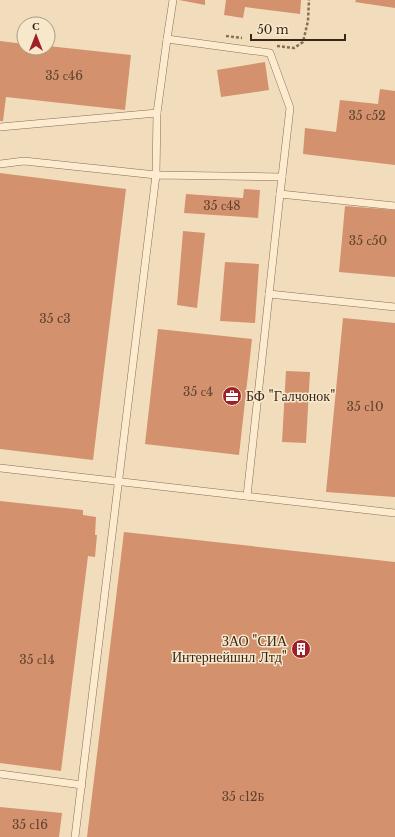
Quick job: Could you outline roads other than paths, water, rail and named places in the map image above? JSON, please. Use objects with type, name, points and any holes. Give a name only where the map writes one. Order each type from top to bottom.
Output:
[{"type":"lane","points":[[75,837],[156,175],[157,113],[173,0]]},
{"type":"lane","points":[[167,39],[270,53],[290,108],[247,496]]},
{"type":"lane","points":[[0,127],[157,113]]},
{"type":"lane","points":[[0,164],[24,161],[156,175],[282,177]]},
{"type":"lane","points":[[280,194],[395,206]]},
{"type":"lane","points":[[269,294],[395,307]]},
{"type":"lane","points":[[0,468],[119,480],[395,513]]},
{"type":"lane","points":[[0,774],[82,784]]},
{"type":"place","name":"БФ \"Галчонок\"","points":[[232,396]]},
{"type":"place","name":"ЗАО \"СИА Интернейшнл Лтд\"","points":[[301,649]]}]
